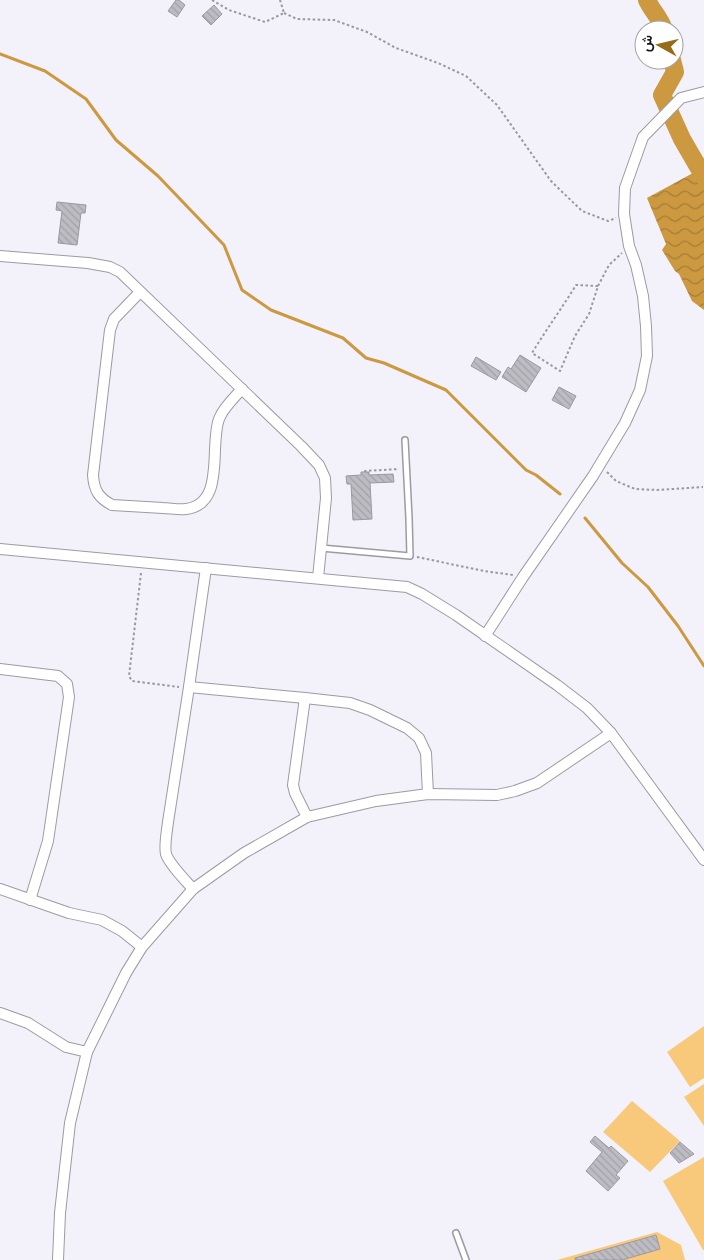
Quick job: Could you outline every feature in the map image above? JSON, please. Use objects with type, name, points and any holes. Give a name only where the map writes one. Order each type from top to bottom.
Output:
[{"type":"street","points":[[485,636],[600,465],[625,423],[640,390],[647,356],[646,326],[643,296],[636,265],[629,246],[624,214],[625,188],[643,137],[681,98],[704,92]]},
{"type":"street","points":[[0,256],[88,263],[110,267],[120,272],[301,446],[319,465],[325,478],[326,498],[318,578]]},
{"type":"street","points":[[140,292],[114,319],[110,330],[93,476],[97,494],[112,504],[185,510],[197,506],[209,493],[213,477],[219,419],[222,412],[242,389]]},
{"type":"street","points":[[0,549],[406,587],[422,594],[557,685],[587,708],[611,733],[704,860]]},
{"type":"street","points":[[193,890],[173,866],[166,854],[166,840],[206,568]]},
{"type":"street","points":[[0,669],[58,676],[66,684],[69,697],[48,841],[30,900]]},
{"type":"street","points":[[189,688],[350,703],[370,710],[407,728],[419,738],[426,753],[428,794]]},
{"type":"street","points":[[306,698],[293,785],[295,793],[308,817]]},
{"type":"street","points":[[58,1260],[60,1213],[70,1123],[86,1052],[126,973],[142,948],[193,890],[244,853],[308,817],[376,801],[428,794],[497,796],[537,782],[611,733]]},
{"type":"street","points":[[0,889],[69,913],[102,920],[122,931],[142,948]]},
{"type":"street","points":[[0,1013],[28,1023],[66,1047],[86,1052]]},
{"type":"lane","points":[[321,548],[410,556],[405,440]]},
{"type":"lane","points":[[456,1234],[466,1260]]},
{"type":"path","points":[[212,0],[230,10],[265,22],[284,13]]},
{"type":"path","points":[[280,0],[284,13],[297,19],[334,20],[367,32],[396,48],[438,63],[466,76],[497,105],[551,181],[582,211],[608,221],[624,214]]},
{"type":"path","points":[[598,286],[576,285],[532,353],[560,371],[575,336],[589,314],[598,286],[609,265],[629,246]]},
{"type":"path","points":[[600,465],[616,481],[635,489],[657,490],[703,487]]},
{"type":"path","points":[[365,472],[407,468]]},
{"type":"path","points":[[410,556],[523,577]]},
{"type":"path","points":[[142,563],[129,676],[132,681],[189,688]]},
{"type":"shaded area","points":[[704,1026],[704,1078],[690,1087],[667,1052]]},
{"type":"shaded area","points":[[704,1084],[704,1126],[684,1097]]},
{"type":"shaded area","points":[[632,1101],[680,1141],[650,1172],[603,1132]]},
{"type":"shaded area","points":[[704,1157],[704,1250],[703,1250],[663,1181]]},
{"type":"shaded area","points":[[657,1232],[681,1245],[685,1260],[557,1260]]},
{"type":"water","points":[[704,167],[704,310],[692,301],[679,274],[675,271],[662,250],[666,244],[647,198]]},
{"type":"building","points":[[176,0],[185,5],[177,17],[168,11]]},
{"type":"building","points":[[214,5],[222,14],[211,25],[202,16]]},
{"type":"building","points":[[57,202],[86,205],[85,213],[81,213],[77,245],[58,243],[62,211],[56,210]]},
{"type":"building","points":[[520,355],[541,368],[526,392],[502,377],[508,367],[511,369]]},
{"type":"building","points":[[476,357],[501,372],[496,380],[471,366]]},
{"type":"building","points":[[559,387],[576,396],[569,409],[552,400]]},
{"type":"building","points":[[361,472],[369,472],[369,475],[393,474],[394,482],[370,483],[372,519],[353,520],[351,484],[347,484],[346,476],[361,475]]},
{"type":"building","points":[[595,1136],[609,1148],[611,1146],[628,1161],[616,1175],[620,1178],[608,1191],[586,1171],[602,1152],[590,1142]]},
{"type":"building","points":[[680,1142],[694,1154],[679,1163],[670,1153]]},
{"type":"building","points":[[656,1235],[660,1249],[622,1260],[575,1260],[575,1258]]},
{"type":"waterway","points":[[647,0],[660,20]]},
{"type":"waterway","points":[[0,54],[45,71],[86,99],[116,140],[158,176],[224,245],[242,290],[271,310],[343,338],[366,358],[384,363],[446,390],[526,470],[536,475],[560,494]]},
{"type":"waterway","points":[[674,70],[662,95],[682,139],[704,177]]},
{"type":"waterway","points":[[585,518],[622,563],[648,587],[678,626],[704,666]]}]
